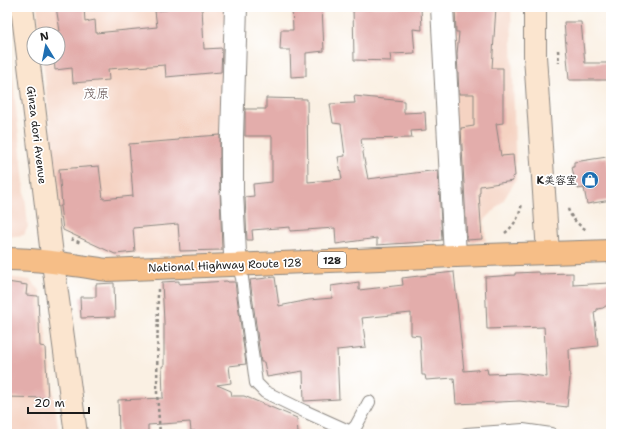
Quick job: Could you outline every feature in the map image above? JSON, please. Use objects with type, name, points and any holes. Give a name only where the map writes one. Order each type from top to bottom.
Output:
[{"type":"highway","name":"National Highway Route 128","points":[[7,259],[53,262],[107,270],[611,251]]},
{"type":"street","name":"Ginza dori Avenue","points":[[22,7],[53,262],[76,434]]},
{"type":"street","points":[[236,7],[232,175],[235,254],[238,264]]},
{"type":"street","points":[[442,7],[455,256]]},
{"type":"street","points":[[535,7],[535,56],[548,254]]},
{"type":"lane","points":[[238,264],[242,278],[256,382],[265,392],[351,433],[369,402]]},
{"type":"lane","points":[[466,434],[523,430],[551,434]]},
{"type":"path","points":[[558,44],[559,66]]},
{"type":"path","points":[[502,236],[512,227],[521,210],[523,201]]},
{"type":"path","points":[[567,207],[568,212],[574,220],[590,232]]},
{"type":"path","points":[[66,237],[86,246]]},
{"type":"path","points":[[158,268],[157,393],[160,434]]},
{"type":"shaded area","points":[[37,7],[230,7],[229,252],[115,255],[61,232],[44,66],[66,66],[66,26],[39,26]]},
{"type":"shaded area","points":[[448,7],[511,7],[516,180],[503,201],[484,221],[486,241],[460,243]]},
{"type":"shaded area","points":[[7,26],[28,227],[24,235],[7,237]]},
{"type":"shaded area","points":[[7,277],[30,280],[40,290],[59,434],[7,434]]},
{"type":"building","points":[[56,7],[84,7],[85,22],[95,20],[96,33],[157,27],[155,11],[167,10],[166,7],[202,7],[204,49],[222,48],[221,72],[166,77],[165,65],[108,69],[109,80],[73,83],[72,68],[55,70],[55,66],[66,66],[66,26],[59,26]]},
{"type":"building","points":[[292,7],[322,7],[324,51],[306,53],[306,76],[291,77],[290,50],[280,50],[281,30],[293,30]]},
{"type":"building","points":[[353,7],[421,7],[422,30],[413,29],[415,53],[390,54],[391,61],[354,60]]},
{"type":"building","points":[[455,7],[496,7],[492,68],[503,68],[503,123],[496,124],[501,156],[513,155],[515,176],[512,177],[513,181],[480,186],[479,193],[482,239],[467,240],[461,128],[474,126],[474,94],[459,94],[457,54],[459,32],[456,32]]},
{"type":"building","points":[[564,22],[581,22],[585,63],[611,63],[611,80],[569,80]]},
{"type":"building","points":[[354,96],[404,101],[404,113],[425,112],[426,130],[411,131],[412,138],[361,139],[368,179],[438,170],[442,240],[377,245],[377,238],[336,244],[335,228],[290,231],[290,227],[252,230],[253,240],[247,240],[245,197],[254,196],[253,184],[272,182],[272,136],[245,136],[245,109],[266,109],[266,98],[307,99],[308,182],[342,179],[338,157],[345,156],[341,124],[333,123],[330,104],[355,103]]},
{"type":"building","points":[[220,135],[219,158],[222,250],[180,251],[178,224],[133,228],[135,252],[115,254],[63,230],[60,206],[62,206],[59,169],[99,166],[103,199],[133,196],[129,144]]},
{"type":"building","points":[[607,157],[611,180],[611,200],[587,204],[584,188],[578,189],[578,187],[576,187],[572,167],[574,167],[574,162]]},
{"type":"building","points":[[454,272],[464,371],[487,369],[488,374],[518,373],[547,377],[544,327],[487,329],[485,277],[515,275],[515,273],[573,273],[573,285],[609,283],[610,303],[594,312],[598,346],[569,349],[570,379],[567,407],[520,401],[456,404],[454,378],[426,380],[425,375],[422,375],[420,336],[411,335],[411,313],[362,318],[366,347],[337,350],[339,399],[304,401],[303,371],[267,377],[264,362],[261,362],[250,280],[275,277],[279,306],[309,300],[332,298],[331,286],[359,282],[359,290],[403,285],[402,278]]},
{"type":"building","points":[[179,281],[179,284],[227,281],[235,282],[246,364],[229,366],[231,383],[217,385],[231,391],[232,396],[244,396],[297,418],[298,434],[195,434],[195,431],[191,431],[190,422],[148,425],[148,434],[119,434],[118,400],[163,398],[162,366],[164,366],[164,322],[162,282]]},
{"type":"building","points":[[7,282],[27,285],[26,295],[38,296],[40,346],[45,347],[48,398],[7,397]]},
{"type":"building","points":[[114,283],[115,317],[81,318],[80,297],[96,297],[96,284]]},
{"type":"place","name":"K美容室","points":[[590,180]]},
{"type":"district","name":"茂原","points":[[96,93]]}]
